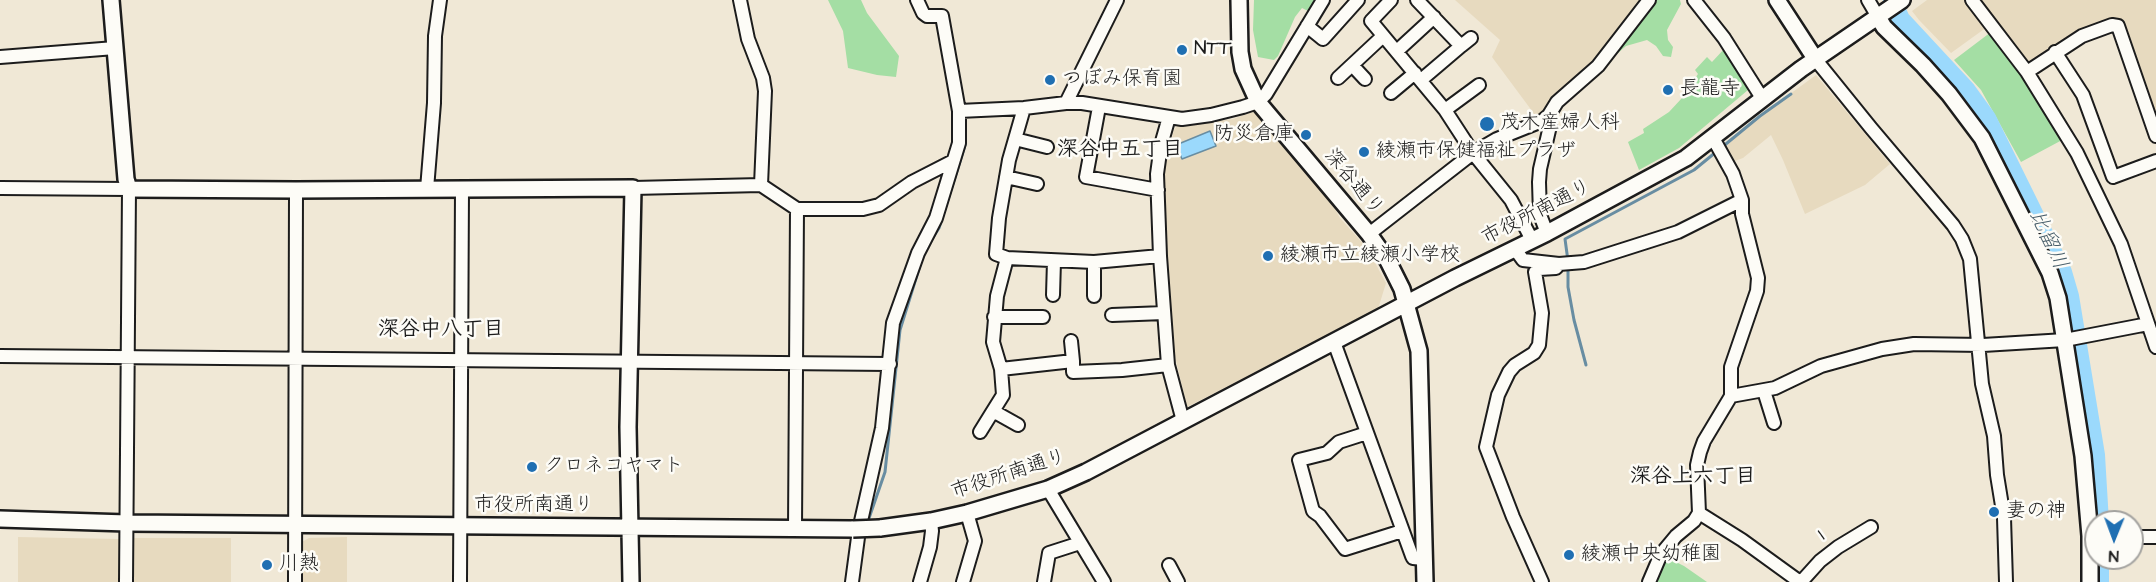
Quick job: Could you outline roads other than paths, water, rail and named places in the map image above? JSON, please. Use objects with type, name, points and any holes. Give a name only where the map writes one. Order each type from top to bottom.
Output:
[{"type":"street","points":[[111,0],[126,179],[129,189],[126,582]]},
{"type":"street","points":[[428,189],[434,103],[435,36],[440,0]]},
{"type":"street","points":[[740,0],[748,39],[764,84],[761,185]]},
{"type":"street","points":[[852,582],[859,530],[882,428],[893,323],[918,253],[936,218],[959,143],[959,111],[942,16],[927,16],[923,13],[917,0]]},
{"type":"street","points":[[1066,103],[1117,0]]},
{"type":"street","name":"深谷通り","points":[[1239,0],[1240,52],[1246,76],[1258,102],[1369,234],[1396,276],[1406,304],[1419,351],[1425,582]]},
{"type":"street","points":[[959,111],[1024,108],[1066,103],[1169,117],[1200,117],[1258,102],[1266,94],[1323,0]]},
{"type":"street","points":[[1306,26],[1323,39],[1358,0]]},
{"type":"street","points":[[1391,0],[1371,21],[1445,110],[1473,153],[1511,200],[1532,240]]},
{"type":"street","points":[[1390,93],[1466,42],[1434,17],[1417,0]]},
{"type":"street","points":[[1369,234],[1473,153],[1497,139],[1549,116],[1557,102],[1598,66],[1649,0]]},
{"type":"street","points":[[1694,0],[1724,38],[1762,98]]},
{"type":"street","points":[[1777,0],[1816,60],[1962,239],[1971,265],[1982,384],[1994,436],[2004,518],[2006,582]]},
{"type":"street","points":[[1868,0],[1892,7],[1884,27],[1949,94],[1982,138],[2050,273],[2074,338],[2083,456],[2090,510]]},
{"type":"street","points":[[1972,0],[2027,72],[2077,153],[2121,244],[2156,347]]},
{"type":"street","name":"市役所南通り","points":[[0,519],[127,524],[854,529],[932,521],[967,513],[1048,489],[1086,472],[1406,304],[1547,233],[1686,158],[1762,98],[1892,7]]},
{"type":"street","points":[[1397,51],[1434,17]]},
{"type":"street","points":[[2027,72],[2082,36],[2112,25],[2118,26],[2155,131]]},
{"type":"street","points":[[1338,78],[1383,36]]},
{"type":"street","points":[[0,57],[115,48]]},
{"type":"street","points":[[2055,52],[2083,95],[2113,177],[2156,161]]},
{"type":"street","points":[[1352,65],[1365,79]]},
{"type":"street","points":[[1445,110],[1479,85]]},
{"type":"street","points":[[1099,107],[1086,177],[1158,190]]},
{"type":"street","points":[[1024,108],[1006,177],[996,254],[1007,258],[1094,262],[1160,256]]},
{"type":"street","points":[[1547,233],[1540,215],[1539,182],[1550,126],[1549,116]]},
{"type":"street","points":[[1169,117],[1158,161],[1160,256],[1168,365],[1183,421]]},
{"type":"street","points":[[1649,582],[1661,554],[1699,513],[1696,465],[1704,441],[1731,396],[1731,367],[1757,291],[1758,278],[1742,214],[1742,200],[1733,174],[1713,138]]},
{"type":"street","points":[[1015,139],[1047,147]]},
{"type":"street","points":[[0,188],[296,190],[761,185],[797,209],[824,210],[873,207],[912,182],[953,161]]},
{"type":"street","points":[[1006,177],[1037,184]]},
{"type":"street","points":[[631,582],[628,362],[633,188]]},
{"type":"street","points":[[460,582],[462,189]]},
{"type":"street","points":[[295,582],[296,190]]},
{"type":"street","points":[[1515,249],[1523,260],[1559,264],[1584,262],[1678,232],[1742,200]]},
{"type":"street","points":[[795,529],[797,209]]},
{"type":"street","points":[[980,432],[1002,395],[1001,369],[993,342],[997,296],[1007,258]]},
{"type":"street","points":[[1053,296],[1054,261]]},
{"type":"street","points":[[1094,262],[1094,296]]},
{"type":"street","points":[[1542,582],[1513,517],[1486,447],[1498,395],[1509,372],[1515,365],[1534,353],[1539,345],[1542,313],[1535,272],[1539,269],[1556,268],[1559,264]]},
{"type":"street","points":[[1112,315],[1164,313]]},
{"type":"street","points":[[994,317],[1043,317]]},
{"type":"street","points":[[1731,396],[1764,391],[1790,382],[1821,366],[1882,349],[1914,344],[1978,345],[2074,338],[2148,324]]},
{"type":"street","points":[[1071,341],[1073,372],[1168,365]]},
{"type":"street","points":[[1334,342],[1413,558],[1424,559]]},
{"type":"street","points":[[0,356],[890,364]]},
{"type":"street","points":[[1001,369],[1073,361]]},
{"type":"street","points":[[1764,391],[1773,423]]},
{"type":"street","points":[[993,411],[1018,425]]},
{"type":"street","points":[[1367,433],[1340,442],[1327,453],[1299,460],[1313,511],[1320,516],[1345,549],[1402,531]]},
{"type":"street","points":[[1048,489],[1104,582]]},
{"type":"street","points":[[963,582],[975,541],[967,513]]},
{"type":"street","points":[[1699,513],[1801,582]]},
{"type":"street","points":[[920,582],[930,547],[932,521]]},
{"type":"street","name":"1","points":[[1801,582],[1820,561],[1871,527]]},
{"type":"street","points":[[1044,582],[1049,553],[1080,543]]},
{"type":"street","points":[[1169,565],[1178,582]]},
{"type":"water","points":[[1210,131],[1216,146],[1182,159],[1176,145]]},
{"type":"waterway","name":"比留川","points":[[1892,0],[1901,19],[1966,89],[1987,118],[2063,272],[2070,296],[2096,455],[2099,510]]},
{"type":"waterway","points":[[1721,148],[1791,94]]},
{"type":"waterway","points":[[927,247],[939,228],[962,155],[965,145],[965,126]]},
{"type":"waterway","points":[[1568,261],[1565,239],[1694,170],[1716,152]]},
{"type":"waterway","points":[[867,524],[885,472],[900,330],[922,259]]},
{"type":"waterway","points":[[1568,267],[1568,287],[1574,320],[1586,365]]},
{"type":"waterway","name":"比留川","points":[[2100,570],[2100,582]]},
{"type":"place","name":"NTT","points":[[1182,50]]},
{"type":"place","name":"つぼみ保育園","points":[[1050,80]]},
{"type":"place","name":"長龍寺","points":[[1668,90]]},
{"type":"place","name":"茂木産婦人科","points":[[1487,124]]},
{"type":"place","name":"防災倉庫","points":[[1306,135]]},
{"type":"place","name":"綾瀬市保健福祉プラザ","points":[[1364,152]]},
{"type":"place","name":"綾瀬市立綾瀬小学校","points":[[1268,256]]},
{"type":"place","name":"クロネコヤマト","points":[[532,467]]},
{"type":"place","name":"妻の神","points":[[1994,512]]},
{"type":"place","name":"綾瀬中央幼稚園","points":[[1569,555]]},
{"type":"place","name":"川熱","points":[[267,565]]},
{"type":"district","name":"深谷中五丁目","points":[[1120,151]]},
{"type":"district","name":"深谷中八丁目","points":[[441,331]]},
{"type":"district","name":"深谷上六丁目","points":[[1693,478]]}]
